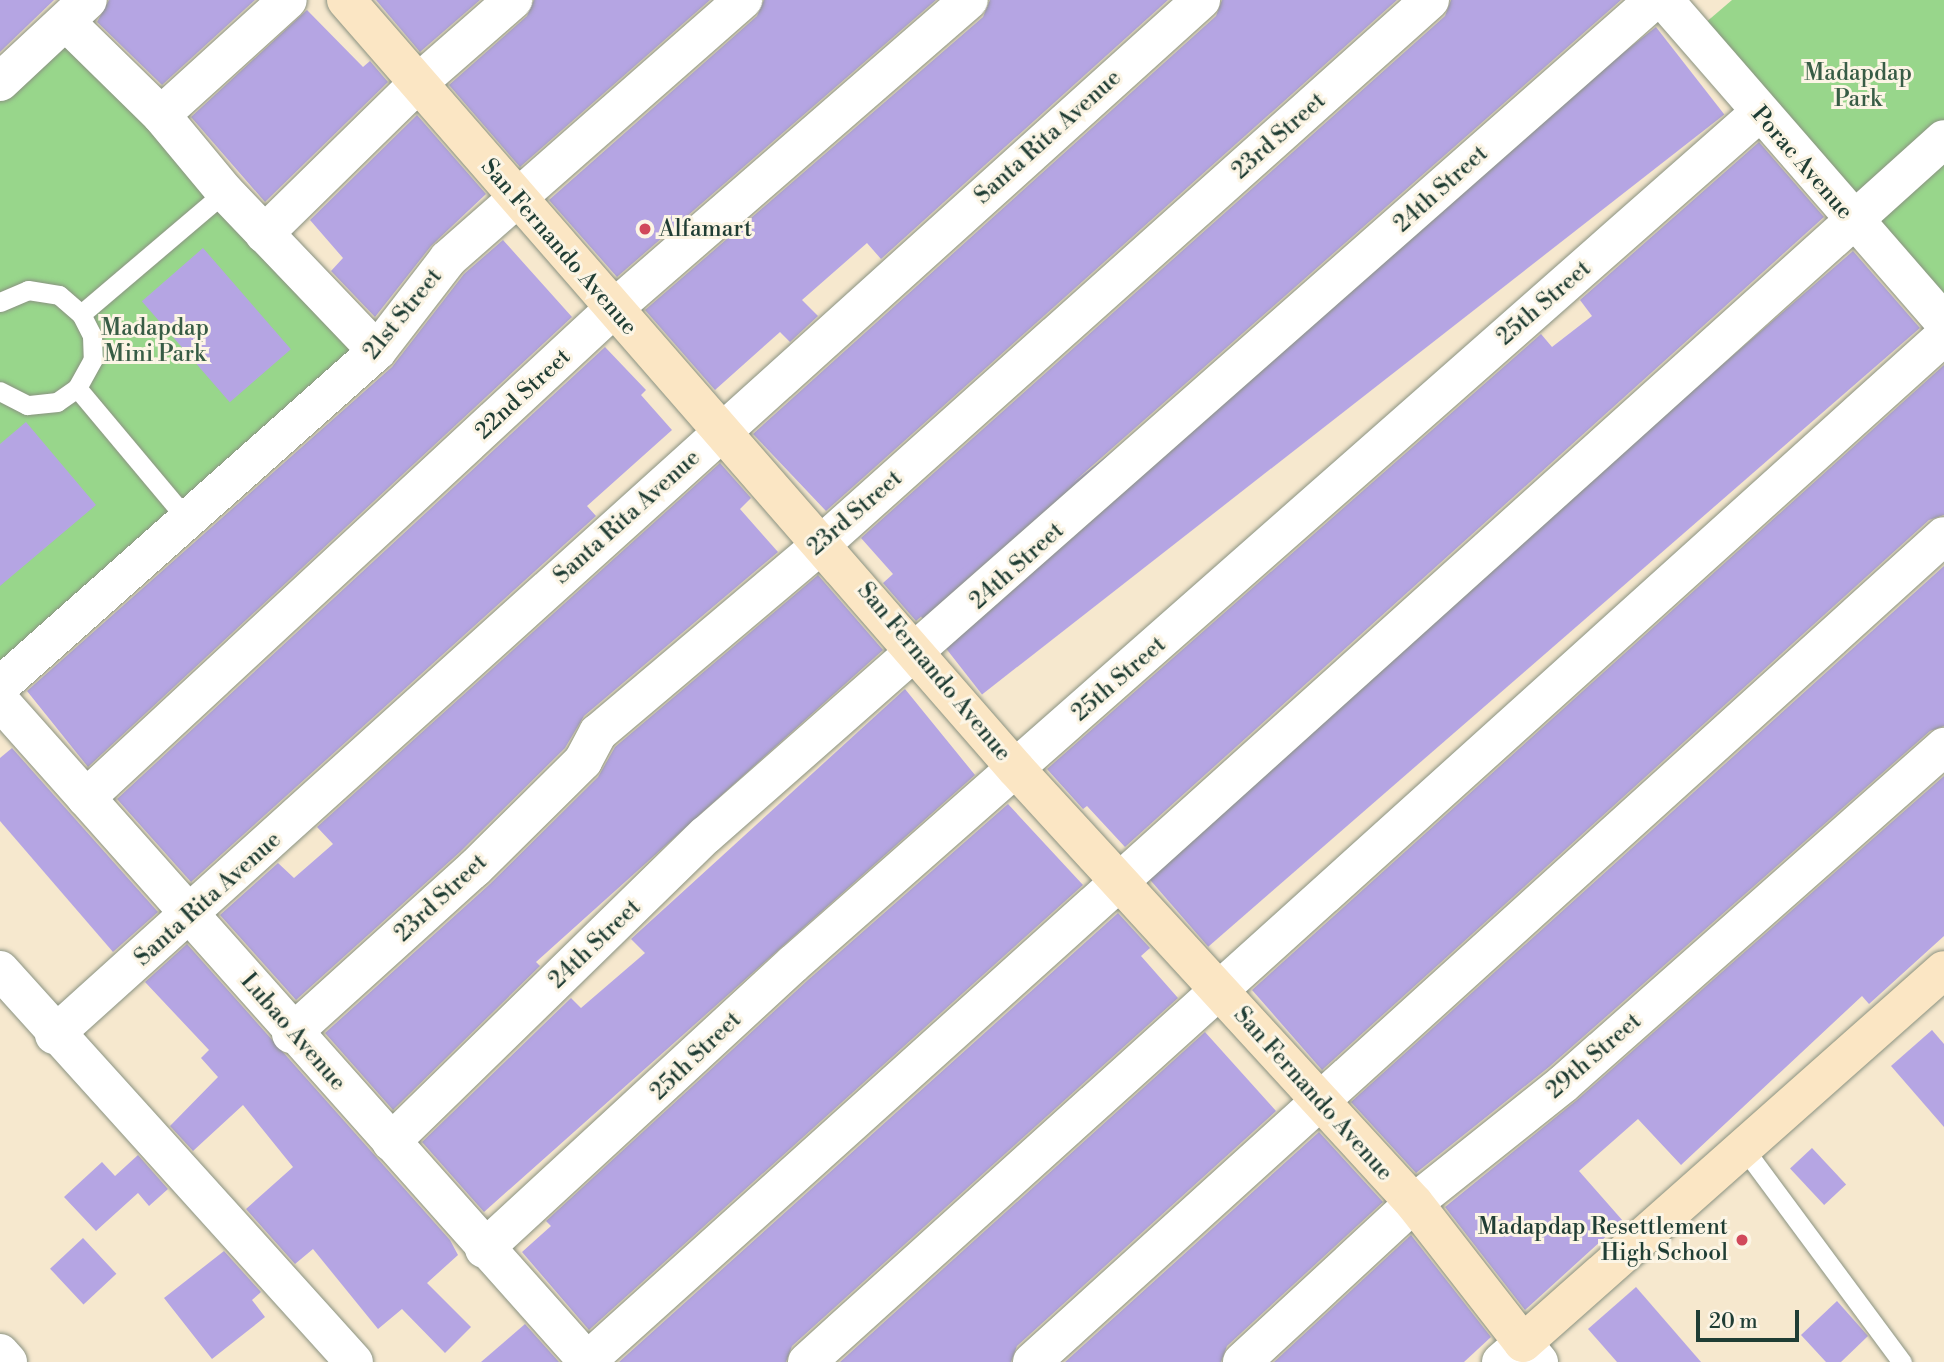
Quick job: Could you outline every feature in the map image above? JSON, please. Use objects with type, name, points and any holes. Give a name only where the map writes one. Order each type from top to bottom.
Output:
[{"type":"main road","name":"San Fernando Avenue","points":[[346,0],[518,197],[611,311],[724,429],[824,542],[1016,769],[1220,991],[1319,1105],[1414,1203],[1521,1356],[1742,1146],[1939,984]]},
{"type":"street","points":[[162,115],[288,0]]},
{"type":"street","points":[[264,234],[417,83],[513,0]]},
{"type":"street","name":"21st Street","points":[[0,686],[377,351],[448,259],[743,0]]},
{"type":"street","name":"22nd Street","points":[[86,798],[611,311],[969,0]]},
{"type":"street","name":"Santa Rita Avenue","points":[[54,1035],[193,913],[724,429],[1201,0]]},
{"type":"street","name":"23rd Street","points":[[290,1034],[468,875],[583,761],[598,733],[824,542],[1430,0]]},
{"type":"street","name":"24th Street","points":[[391,1142],[706,835],[918,654],[1654,0]]},
{"type":"street","name":"Porac Avenue","points":[[1664,0],[1759,113],[1944,322]]},
{"type":"street","points":[[0,82],[78,11],[225,192],[377,351]]},
{"type":"street","name":"25th Street","points":[[485,1249],[1016,769],[1759,113]]},
{"type":"street","points":[[587,1361],[1852,219],[1944,139]]},
{"type":"street","points":[[807,1362],[1944,336]]},
{"type":"street","points":[[1032,1362],[1319,1105],[1944,536]]},
{"type":"street","name":"Lubao Avenue","points":[[0,701],[193,913],[290,1034],[391,1142],[587,1361]]},
{"type":"street","name":"29th Street","points":[[1242,1362],[1414,1203],[1563,1084],[1944,747]]},
{"type":"street","points":[[0,970],[54,1035],[354,1362]]},
{"type":"street","points":[[0,1353],[8,1362]]},
{"type":"lane","points":[[81,314],[225,192]]},
{"type":"lane","points":[[0,302],[38,292],[60,295],[81,314],[92,336],[93,359],[77,388],[57,402],[27,405],[0,391]]},
{"type":"lane","points":[[77,388],[187,519]]},
{"type":"lane","points":[[1742,1146],[1902,1362]]},
{"type":"green space","name":"Madapdap Park","points":[[1732,0],[1944,0],[1944,312],[1697,30]]},
{"type":"green space","name":"Madapdap Mini Park","points":[[67,23],[377,351],[0,686],[0,83]]},
{"type":"building","points":[[0,0],[54,0],[0,52]]},
{"type":"building","points":[[109,0],[255,0],[162,85],[97,22]]},
{"type":"building","points":[[376,0],[480,0],[420,52]]},
{"type":"building","points":[[534,0],[710,0],[520,167],[449,85],[527,16]]},
{"type":"building","points":[[764,0],[936,0],[617,277],[549,200],[757,16]]},
{"type":"building","points":[[990,0],[1168,0],[881,259],[867,243],[802,300],[818,316],[790,342],[780,332],[715,390],[645,310],[983,17]]},
{"type":"building","points":[[1222,0],[1397,0],[826,511],[753,434],[1216,16]]},
{"type":"building","points":[[1451,0],[1621,0],[916,621],[883,583],[893,574],[861,538],[1445,16]]},
{"type":"building","points":[[307,10],[363,67],[370,61],[388,82],[265,202],[191,117]]},
{"type":"building","points":[[1656,27],[1724,114],[982,694],[914,607]]},
{"type":"building","points":[[417,115],[486,194],[431,246],[375,317],[331,271],[343,258],[310,220]]},
{"type":"building","points":[[1759,142],[1824,217],[1125,847],[1087,806],[1083,809],[1047,769],[1541,334],[1552,347],[1592,316],[1580,300]]},
{"type":"building","points":[[503,240],[572,317],[88,767],[27,691],[392,367],[464,274]]},
{"type":"building","points":[[203,248],[291,349],[230,402],[142,301]]},
{"type":"building","points":[[1853,251],[1920,328],[1208,947],[1141,870]]},
{"type":"building","points":[[605,347],[646,390],[641,395],[672,430],[587,506],[596,516],[191,882],[117,799]]},
{"type":"building","points":[[1944,365],[1944,515],[1929,520],[1322,1070],[1252,990]]},
{"type":"building","points":[[26,422],[96,505],[0,586],[0,444]]},
{"type":"building","points":[[720,463],[751,498],[740,509],[778,552],[584,716],[565,748],[460,852],[296,1000],[220,915],[278,863],[294,878],[333,844],[317,827]]},
{"type":"building","points":[[1944,566],[1944,726],[1930,731],[1549,1067],[1416,1173],[1351,1102]]},
{"type":"building","points":[[818,575],[883,650],[536,962],[540,966],[393,1110],[325,1033],[490,884],[598,777],[615,747]]},
{"type":"building","points":[[905,689],[975,775],[484,1212],[422,1142],[571,998],[581,1008],[645,953],[631,939]]},
{"type":"building","points":[[12,748],[158,912],[113,952],[0,821],[0,758]]},
{"type":"building","points":[[1944,776],[1944,936],[1869,1004],[1862,996],[1681,1165],[1638,1119],[1579,1171],[1623,1221],[1525,1310],[1445,1207],[1577,1100]]},
{"type":"building","points":[[1008,804],[1083,885],[589,1330],[522,1252],[551,1226],[546,1221],[808,980]]},
{"type":"building","points":[[1118,913],[1150,948],[1141,956],[1178,998],[792,1346],[786,1362],[619,1362]]},
{"type":"building","points":[[187,944],[450,1240],[458,1255],[427,1283],[471,1327],[445,1353],[402,1309],[378,1329],[313,1249],[295,1264],[246,1209],[293,1167],[243,1105],[193,1151],[170,1126],[218,1077],[201,1058],[209,1050],[145,982]]},
{"type":"building","points":[[1932,1030],[1944,1044],[1944,1127],[1891,1066]]},
{"type":"building","points":[[1205,1032],[1276,1111],[1017,1346],[1011,1362],[840,1362]]},
{"type":"building","points":[[1319,1132],[1383,1202],[1227,1346],[1221,1362],[1065,1362]]},
{"type":"building","points":[[1812,1148],[1846,1185],[1824,1205],[1790,1168]]},
{"type":"building","points":[[138,1155],[168,1189],[149,1206],[138,1193],[96,1231],[64,1197],[102,1162],[115,1176]]},
{"type":"building","points":[[1411,1235],[1491,1337],[1464,1362],[1274,1362]]},
{"type":"building","points":[[83,1238],[116,1274],[84,1305],[50,1269]]},
{"type":"building","points":[[224,1251],[261,1292],[252,1300],[265,1317],[212,1359],[164,1298]]},
{"type":"building","points":[[1636,1287],[1701,1362],[1617,1362],[1588,1329]]},
{"type":"building","points":[[1837,1301],[1868,1336],[1841,1362],[1826,1362],[1801,1335]]},
{"type":"building","points":[[525,1324],[559,1362],[481,1362]]},
{"type":"place","name":"Alfamart","points":[[645,229]]},
{"type":"place","name":"Madapdap Resettlement High School","points":[[1742,1240]]}]
